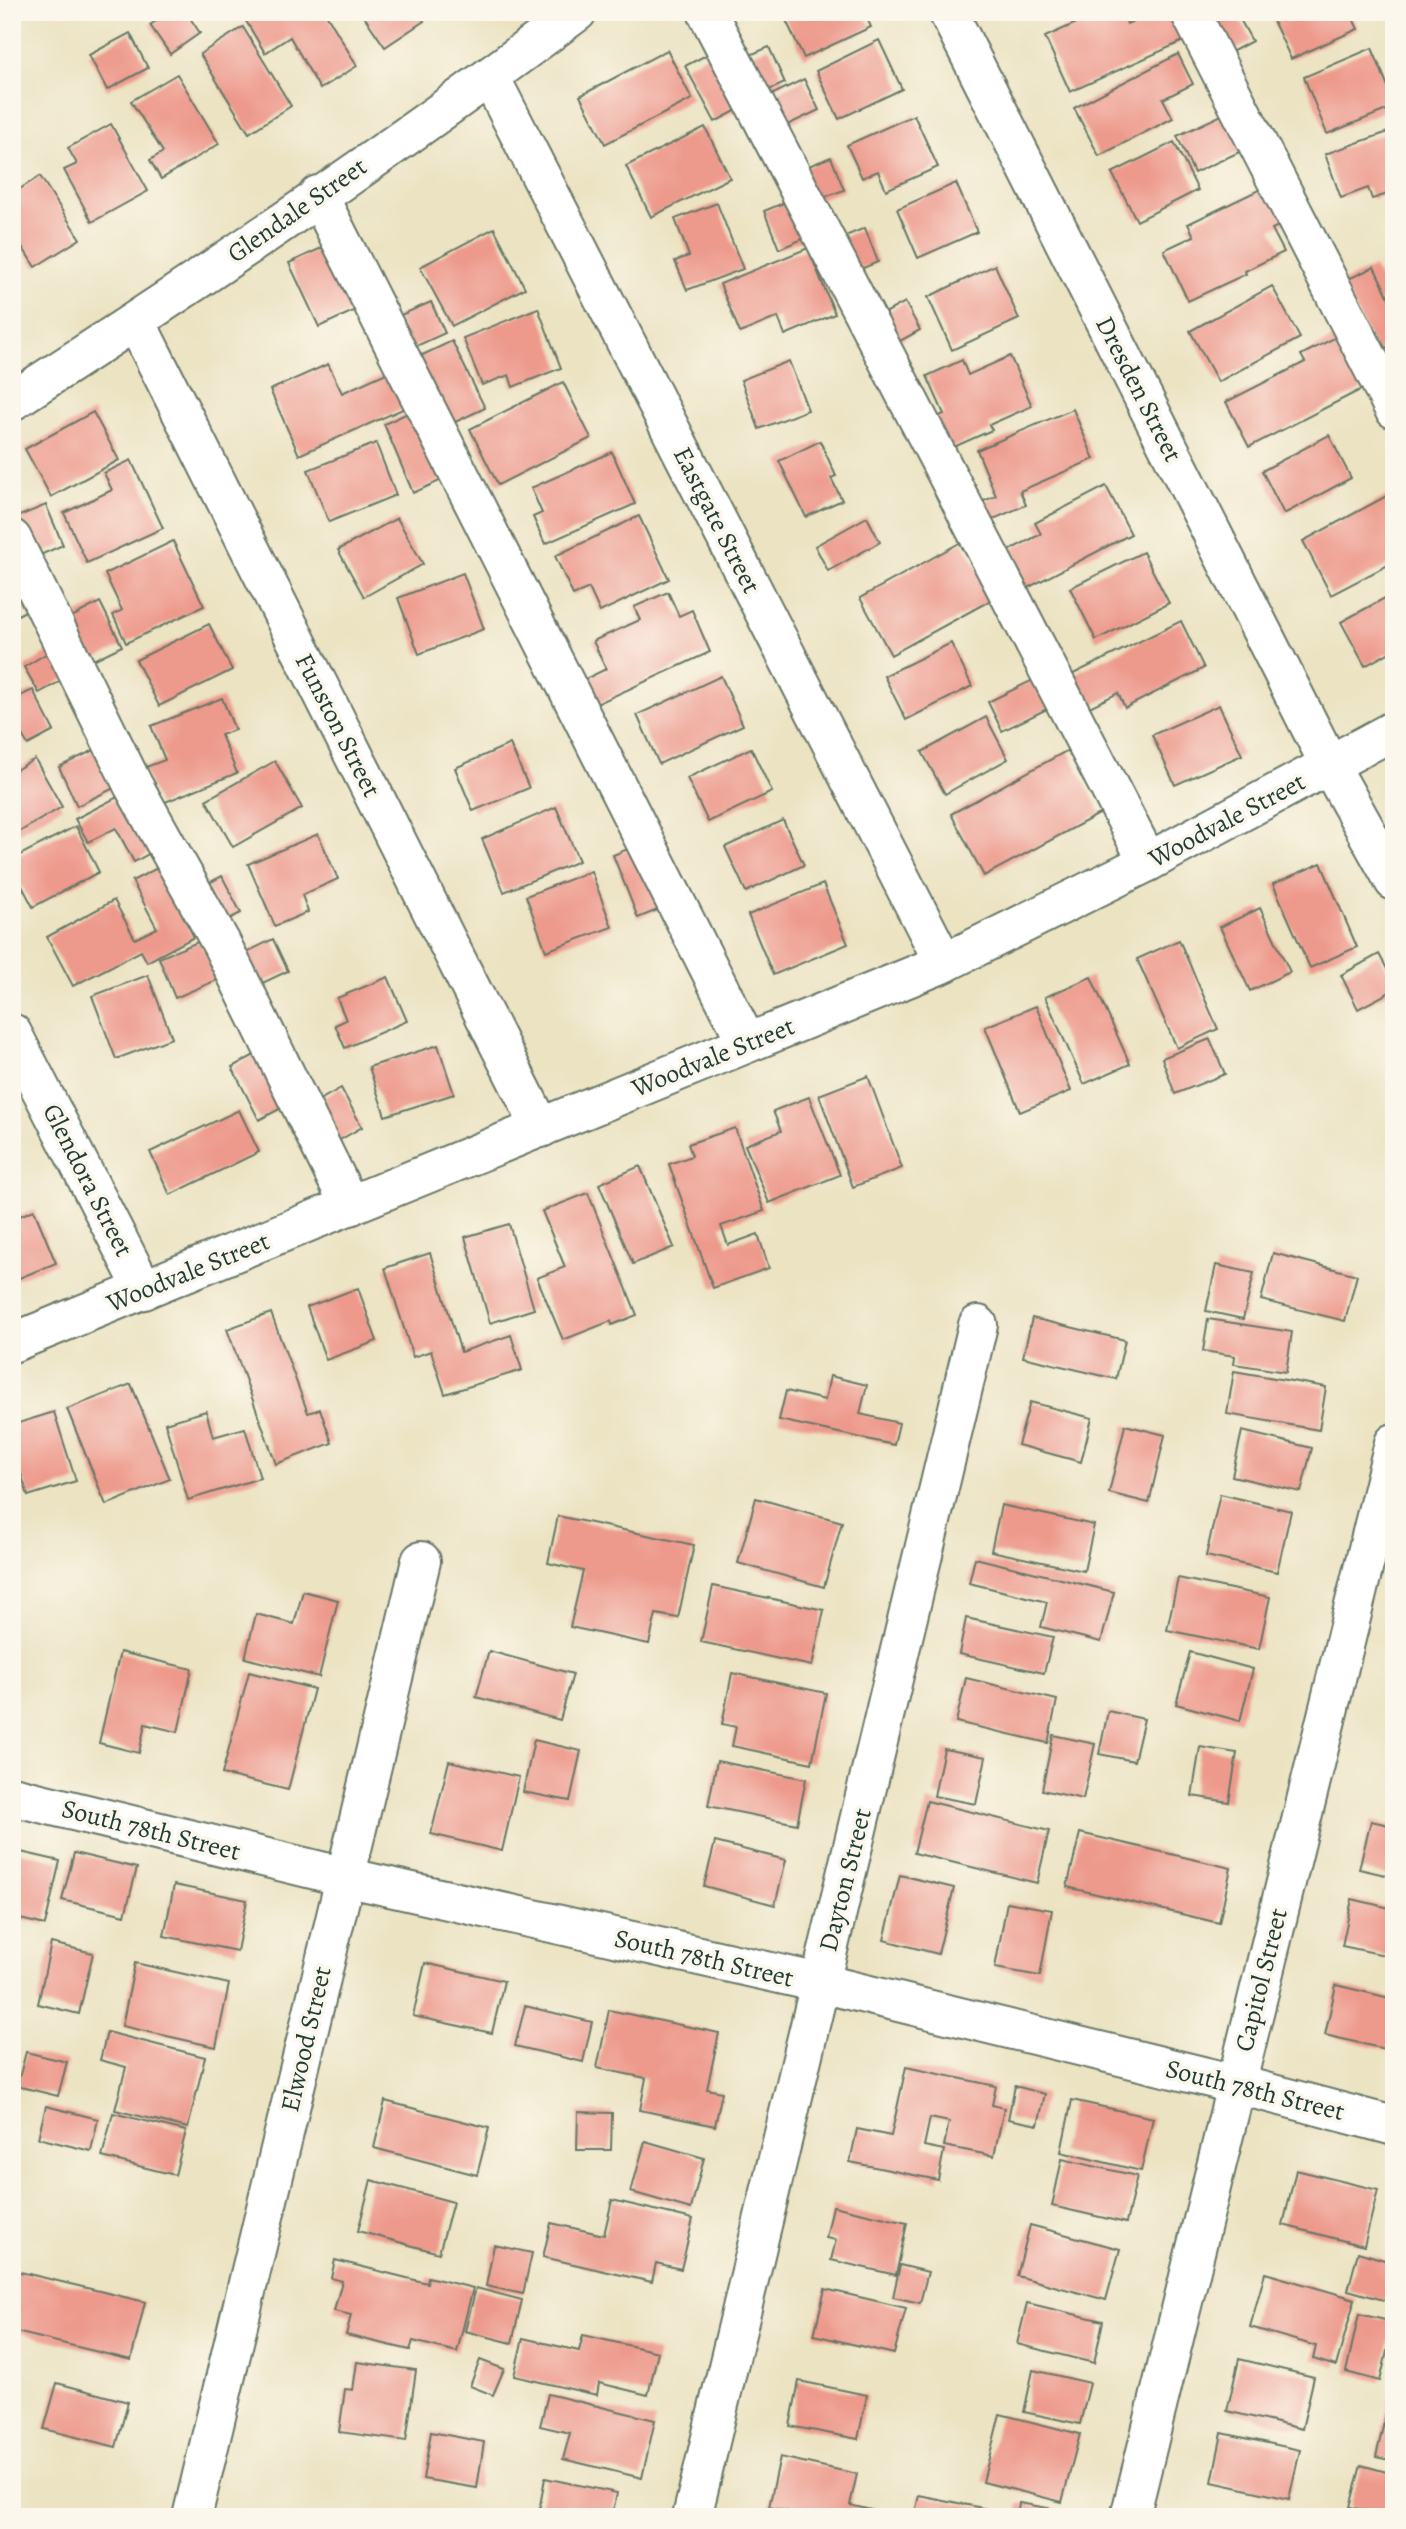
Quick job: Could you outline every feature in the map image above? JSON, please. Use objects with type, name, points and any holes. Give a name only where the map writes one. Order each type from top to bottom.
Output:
[{"type":"street","name":"Glendale Street","points":[[12,401],[136,322],[490,77],[577,12]]},
{"type":"street","points":[[707,12],[1148,862]]},
{"type":"street","name":"Dresden Street","points":[[948,12],[1330,766],[1394,881]]},
{"type":"street","points":[[1190,12],[1394,409]]},
{"type":"street","name":"Eastgate Street","points":[[490,77],[944,962]]},
{"type":"street","points":[[318,195],[747,1043]]},
{"type":"street","name":"Funston Street","points":[[136,322],[541,1128]]},
{"type":"street","points":[[12,540],[133,785],[221,943],[350,1206]]},
{"type":"street","name":"Woodvale Street","points":[[12,1343],[944,962],[1148,862],[1394,730]]},
{"type":"street","name":"Glendora Street","points":[[12,1033],[144,1290]]},
{"type":"street","name":"Dayton Street","points":[[692,2517],[978,1325]]},
{"type":"street","name":"Capitol Street","points":[[1130,2517],[1394,1443]]},
{"type":"street","name":"Elwood Street","points":[[191,2517],[421,1561]]},
{"type":"street","name":"South 78th Street","points":[[12,1796],[345,1877],[820,1983],[1235,2084],[1394,2126]]},
{"type":"building","points":[[170,12],[186,12],[200,33],[170,54],[150,25]]},
{"type":"building","points":[[249,12],[325,12],[357,66],[320,89],[290,37],[265,53],[243,16]]},
{"type":"building","points":[[361,12],[418,12],[424,21],[385,47]]},
{"type":"building","points":[[782,12],[864,12],[871,27],[804,58]]},
{"type":"building","points":[[1077,12],[1122,12],[1127,24],[1153,12],[1178,12],[1190,38],[1070,92],[1045,37],[1081,21]]},
{"type":"building","points":[[1200,12],[1236,12],[1252,41],[1224,56]]},
{"type":"building","points":[[1269,12],[1350,12],[1358,29],[1291,59]]},
{"type":"building","points":[[243,27],[291,106],[249,133],[200,54]]},
{"type":"building","points":[[130,33],[148,68],[107,90],[89,55]]},
{"type":"building","points":[[879,40],[902,89],[839,119],[816,71]]},
{"type":"building","points":[[769,47],[785,83],[760,94],[743,58]]},
{"type":"building","points":[[1372,48],[1394,107],[1327,134],[1304,77]]},
{"type":"building","points":[[667,50],[692,99],[605,144],[580,96]]},
{"type":"building","points":[[714,51],[741,108],[715,122],[685,66]]},
{"type":"building","points":[[1178,54],[1193,84],[1163,99],[1173,118],[1099,156],[1074,108]]},
{"type":"building","points":[[177,74],[219,144],[161,179],[150,160],[163,152],[131,101]]},
{"type":"building","points":[[804,79],[819,110],[779,129],[765,98]]},
{"type":"building","points":[[1230,111],[1248,148],[1194,173],[1177,136]]},
{"type":"building","points":[[914,115],[938,167],[886,190],[878,171],[862,178],[847,145]]},
{"type":"building","points":[[111,124],[148,191],[92,222],[64,170],[77,164],[68,148]]},
{"type":"building","points":[[705,127],[730,178],[651,217],[626,166]]},
{"type":"building","points":[[1394,130],[1394,192],[1372,199],[1368,188],[1341,198],[1325,154]]},
{"type":"building","points":[[1174,142],[1198,190],[1137,221],[1112,173]]},
{"type":"building","points":[[831,157],[844,190],[814,201],[801,169]]},
{"type":"building","points":[[40,176],[80,239],[35,267],[12,231],[12,194]]},
{"type":"building","points":[[956,183],[977,232],[918,258],[897,209]]},
{"type":"building","points":[[1269,185],[1287,222],[1272,229],[1284,252],[1245,271],[1246,274],[1188,301],[1164,250],[1194,236],[1188,224]]},
{"type":"building","points":[[788,201],[803,239],[779,249],[764,211]]},
{"type":"building","points":[[717,203],[743,269],[687,290],[675,261],[689,256],[675,219]]},
{"type":"building","points":[[494,228],[525,288],[452,326],[420,267]]},
{"type":"building","points":[[865,228],[878,262],[851,273],[838,239]]},
{"type":"building","points":[[330,244],[360,308],[319,327],[289,263]]},
{"type":"building","points":[[808,248],[835,314],[785,335],[778,317],[740,333],[720,284]]},
{"type":"building","points":[[995,265],[1019,319],[952,350],[928,297]]},
{"type":"building","points":[[1374,267],[1394,308],[1394,344],[1376,352],[1342,282]]},
{"type":"building","points":[[1272,286],[1300,338],[1218,382],[1190,331]]},
{"type":"building","points":[[431,302],[445,333],[410,349],[396,317]]},
{"type":"building","points":[[905,302],[920,330],[891,346],[876,318]]},
{"type":"building","points":[[538,308],[561,368],[513,387],[509,375],[482,385],[463,338]]},
{"type":"building","points":[[1340,335],[1366,387],[1249,447],[1226,402],[1305,362],[1301,355]]},
{"type":"building","points":[[452,341],[485,408],[449,425],[416,358]]},
{"type":"building","points":[[1010,356],[1032,406],[989,425],[992,430],[945,451],[931,420],[944,414],[927,376],[962,360],[968,375]]},
{"type":"building","points":[[789,361],[808,410],[759,429],[741,380]]},
{"type":"building","points":[[328,364],[342,393],[395,369],[412,405],[299,455],[270,390]]},
{"type":"building","points":[[563,382],[591,438],[498,485],[470,429]]},
{"type":"building","points":[[1073,409],[1094,459],[1020,491],[1026,505],[982,524],[974,505],[996,496],[977,450]]},
{"type":"building","points":[[412,411],[442,480],[413,493],[384,424]]},
{"type":"building","points":[[93,412],[119,460],[51,497],[25,449]]},
{"type":"building","points":[[1329,435],[1351,478],[1284,514],[1262,471]]},
{"type":"building","points":[[820,441],[836,476],[831,478],[842,500],[806,517],[779,461]]},
{"type":"building","points":[[376,443],[396,495],[329,522],[308,470]]},
{"type":"building","points":[[612,452],[635,504],[545,544],[533,517],[542,513],[531,488]]},
{"type":"building","points":[[131,460],[163,528],[87,563],[64,513],[112,490],[104,473]]},
{"type":"building","points":[[1106,486],[1131,534],[1018,593],[1000,555],[1041,534],[1035,523]]},
{"type":"building","points":[[1394,492],[1394,562],[1331,595],[1303,541]]},
{"type":"building","points":[[46,505],[63,545],[29,560],[12,519]]},
{"type":"building","points":[[639,516],[669,579],[600,612],[589,588],[573,595],[555,556]]},
{"type":"building","points":[[867,517],[880,542],[828,571],[815,546]]},
{"type":"building","points":[[397,518],[423,564],[364,597],[338,550]]},
{"type":"building","points":[[173,541],[204,606],[126,643],[113,615],[122,610],[105,574]]},
{"type":"building","points":[[963,541],[993,599],[891,655],[860,598]]},
{"type":"building","points":[[1143,552],[1169,603],[1096,640],[1070,588]]},
{"type":"building","points":[[463,573],[484,629],[419,654],[398,598]]},
{"type":"building","points":[[12,577],[29,609],[12,618]]},
{"type":"building","points":[[668,592],[679,616],[692,610],[710,652],[590,707],[579,682],[606,669],[593,641],[640,620],[634,607]]},
{"type":"building","points":[[1394,593],[1394,650],[1365,666],[1341,622]]},
{"type":"building","points":[[100,602],[122,646],[85,664],[64,621]]},
{"type":"building","points":[[1181,621],[1204,668],[1125,708],[1118,693],[1077,713],[1061,680]]},
{"type":"building","points":[[209,624],[232,670],[159,706],[136,660]]},
{"type":"building","points":[[951,643],[972,686],[906,720],[884,676]]},
{"type":"building","points":[[51,651],[66,678],[39,693],[24,667]]},
{"type":"building","points":[[721,676],[743,725],[659,764],[637,715]]},
{"type":"building","points":[[1037,678],[1051,707],[1002,731],[988,702]]},
{"type":"building","points":[[12,687],[18,697],[33,690],[54,731],[28,745],[21,733],[12,737]]},
{"type":"building","points":[[222,698],[235,730],[221,735],[237,773],[158,805],[143,768],[165,760],[151,726]]},
{"type":"building","points":[[1219,705],[1242,755],[1175,785],[1152,735]]},
{"type":"building","points":[[986,717],[1008,759],[945,794],[922,752]]},
{"type":"building","points":[[510,744],[529,788],[473,811],[455,768]]},
{"type":"building","points":[[751,748],[772,792],[708,822],[687,778]]},
{"type":"building","points":[[96,749],[114,788],[77,806],[59,767]]},
{"type":"building","points":[[1068,750],[1101,813],[984,876],[951,814]]},
{"type":"building","points":[[35,759],[62,807],[12,836],[12,772]]},
{"type":"building","points":[[275,761],[302,808],[233,847],[206,800]]},
{"type":"building","points":[[127,792],[157,849],[134,862],[116,828],[88,842],[75,819]]},
{"type":"building","points":[[556,807],[579,861],[504,892],[482,839]]},
{"type":"building","points":[[783,820],[804,865],[746,892],[725,847]]},
{"type":"building","points":[[76,826],[99,872],[33,907],[12,867],[12,859]]},
{"type":"building","points":[[318,834],[338,879],[302,895],[308,912],[275,926],[248,864]]},
{"type":"building","points":[[640,844],[665,907],[638,918],[613,855]]},
{"type":"building","points":[[1321,863],[1357,947],[1310,968],[1273,884]]},
{"type":"building","points":[[165,864],[187,906],[180,909],[194,937],[147,962],[141,951],[73,986],[47,937],[114,900],[135,939],[157,928],[132,881]]},
{"type":"building","points":[[591,871],[612,927],[546,951],[526,896]]},
{"type":"building","points":[[222,876],[241,913],[223,922],[205,885]]},
{"type":"building","points":[[823,884],[848,944],[773,975],[748,915]]},
{"type":"building","points":[[1260,908],[1290,972],[1250,991],[1220,927]]},
{"type":"building","points":[[273,939],[288,971],[252,988],[237,957]]},
{"type":"building","points":[[1179,940],[1218,1029],[1177,1048],[1137,959]]},
{"type":"building","points":[[200,941],[217,980],[175,998],[159,958]]},
{"type":"building","points":[[1379,954],[1394,982],[1394,990],[1358,1009],[1341,975]]},
{"type":"building","points":[[148,975],[172,1038],[116,1059],[92,996]]},
{"type":"building","points":[[388,977],[407,1021],[345,1048],[335,1025],[346,1020],[337,998]]},
{"type":"building","points":[[1091,977],[1130,1064],[1084,1084],[1045,997]]},
{"type":"building","points":[[1036,1006],[1071,1091],[1020,1112],[985,1027]]},
{"type":"building","points":[[1210,1039],[1225,1074],[1175,1094],[1162,1058]]},
{"type":"building","points":[[438,1045],[454,1094],[385,1116],[369,1067]]},
{"type":"building","points":[[260,1052],[287,1105],[259,1120],[232,1067]]},
{"type":"building","points":[[868,1076],[902,1168],[853,1187],[819,1095]]},
{"type":"building","points":[[341,1088],[362,1127],[331,1145],[309,1106]]},
{"type":"building","points":[[809,1097],[840,1175],[769,1203],[745,1145],[781,1131],[773,1111]]},
{"type":"building","points":[[239,1110],[259,1152],[170,1195],[150,1152]]},
{"type":"building","points":[[735,1128],[764,1211],[721,1226],[728,1245],[758,1234],[769,1268],[713,1288],[669,1164],[692,1156],[688,1144]]},
{"type":"building","points":[[640,1166],[674,1247],[633,1264],[599,1184]]},
{"type":"building","points":[[588,1193],[637,1315],[612,1325],[611,1321],[563,1340],[537,1278],[565,1267],[542,1211]]},
{"type":"building","points":[[34,1210],[56,1263],[12,1281],[12,1219]]},
{"type":"building","points":[[509,1224],[534,1309],[490,1323],[465,1237]]},
{"type":"building","points":[[430,1253],[461,1352],[511,1335],[522,1370],[445,1394],[431,1351],[413,1357],[385,1268]]},
{"type":"building","points":[[1273,1253],[1357,1275],[1345,1321],[1261,1300]]},
{"type":"building","points":[[1216,1265],[1254,1273],[1243,1319],[1206,1311]]},
{"type":"building","points":[[358,1288],[377,1341],[326,1360],[307,1307]]},
{"type":"building","points":[[271,1313],[308,1413],[320,1409],[332,1443],[276,1464],[227,1329]]},
{"type":"building","points":[[1032,1318],[1125,1340],[1116,1379],[1023,1357]]},
{"type":"building","points":[[1208,1319],[1292,1332],[1286,1372],[1234,1364],[1235,1356],[1203,1351]]},
{"type":"building","points":[[1234,1371],[1326,1387],[1319,1430],[1227,1414]]},
{"type":"building","points":[[830,1376],[867,1385],[860,1414],[899,1423],[894,1445],[779,1420],[786,1391],[825,1400]]},
{"type":"building","points":[[131,1384],[170,1479],[106,1505],[67,1409]]},
{"type":"building","points":[[1030,1402],[1092,1418],[1081,1462],[1018,1445]]},
{"type":"building","points":[[206,1411],[213,1437],[245,1428],[260,1478],[188,1500],[165,1423]]},
{"type":"building","points":[[54,1412],[76,1481],[28,1496],[12,1444],[12,1425]]},
{"type":"building","points":[[1125,1425],[1165,1435],[1149,1503],[1109,1493]]},
{"type":"building","points":[[1242,1431],[1312,1448],[1301,1492],[1232,1476]]},
{"type":"building","points":[[1220,1494],[1291,1511],[1277,1572],[1206,1556]]},
{"type":"building","points":[[756,1498],[842,1522],[824,1587],[738,1563]]},
{"type":"building","points":[[1001,1505],[1094,1525],[1084,1571],[991,1551]]},
{"type":"building","points":[[558,1516],[694,1545],[678,1618],[656,1614],[649,1644],[570,1627],[583,1571],[548,1563]]},
{"type":"building","points":[[975,1558],[1114,1592],[1101,1642],[1041,1627],[1047,1602],[969,1583]]},
{"type":"building","points":[[1178,1578],[1270,1597],[1259,1649],[1167,1630]]},
{"type":"building","points":[[713,1586],[824,1610],[812,1666],[701,1642]]},
{"type":"building","points":[[303,1591],[338,1600],[319,1677],[245,1658],[256,1614],[294,1624]]},
{"type":"building","points":[[966,1618],[1053,1637],[1044,1673],[959,1654]]},
{"type":"building","points":[[489,1651],[573,1674],[560,1720],[476,1697]]},
{"type":"building","points":[[120,1652],[192,1669],[178,1732],[145,1724],[139,1753],[99,1743]]},
{"type":"building","points":[[1190,1652],[1253,1669],[1240,1721],[1176,1704]]},
{"type":"building","points":[[249,1672],[314,1689],[288,1790],[222,1774]]},
{"type":"building","points":[[732,1673],[826,1693],[812,1763],[732,1746],[736,1727],[722,1724]]},
{"type":"building","points":[[966,1678],[1057,1700],[1048,1743],[956,1722]]},
{"type":"building","points":[[1108,1711],[1144,1719],[1134,1761],[1099,1754]]},
{"type":"building","points":[[1053,1735],[1095,1744],[1083,1799],[1042,1790]]},
{"type":"building","points":[[534,1740],[581,1751],[570,1801],[523,1792]]},
{"type":"building","points":[[1200,1747],[1237,1753],[1229,1802],[1192,1796]]},
{"type":"building","points":[[944,1749],[986,1757],[976,1804],[934,1796]]},
{"type":"building","points":[[449,1761],[519,1777],[502,1851],[431,1834]]},
{"type":"building","points":[[717,1761],[806,1779],[797,1824],[708,1806]]},
{"type":"building","points":[[927,1801],[1049,1831],[1037,1883],[914,1853]]},
{"type":"building","points":[[1371,1821],[1394,1826],[1394,1877],[1359,1869]]},
{"type":"building","points":[[1080,1833],[1231,1868],[1219,1923],[1067,1887]]},
{"type":"building","points":[[715,1842],[786,1860],[775,1905],[704,1886]]},
{"type":"building","points":[[12,1850],[60,1861],[45,1925],[12,1917]]},
{"type":"building","points":[[74,1853],[137,1868],[125,1915],[62,1900]]},
{"type":"building","points":[[900,1875],[954,1888],[938,1954],[884,1940]]},
{"type":"building","points":[[174,1885],[247,1900],[237,1951],[164,1936]]},
{"type":"building","points":[[1352,1899],[1394,1909],[1394,1957],[1342,1946]]},
{"type":"building","points":[[1007,1902],[1052,1910],[1040,1976],[995,1968]]},
{"type":"building","points":[[51,1943],[93,1953],[79,2014],[38,2004]]},
{"type":"building","points":[[135,1963],[229,1984],[216,2047],[122,2026]]},
{"type":"building","points":[[425,1963],[504,1981],[492,2033],[413,2016]]},
{"type":"building","points":[[1336,1985],[1394,1999],[1393,2051],[1325,2035]]},
{"type":"building","points":[[525,2006],[592,2022],[583,2062],[515,2046]]},
{"type":"building","points":[[609,2010],[719,2033],[707,2089],[722,2092],[715,2126],[640,2110],[646,2078],[597,2068]]},
{"type":"building","points":[[107,2032],[205,2057],[188,2128],[115,2110],[126,2067],[100,2060]]},
{"type":"building","points":[[26,2052],[67,2062],[58,2096],[17,2086]]},
{"type":"building","points":[[906,2067],[996,2086],[992,2105],[1004,2108],[994,2156],[944,2146],[949,2122],[930,2118],[924,2146],[944,2150],[938,2180],[850,2162],[857,2129],[891,2136]]},
{"type":"building","points":[[1015,2086],[1045,2094],[1038,2125],[1008,2119]]},
{"type":"building","points":[[1072,2100],[1153,2118],[1141,2171],[1061,2152]]},
{"type":"building","points":[[385,2101],[489,2128],[477,2175],[374,2148]]},
{"type":"building","points":[[46,2106],[98,2119],[91,2151],[38,2138]]},
{"type":"building","points":[[578,2112],[612,2113],[611,2150],[577,2150]]},
{"type":"building","points":[[113,2113],[186,2131],[175,2175],[102,2157]]},
{"type":"building","points":[[645,2141],[704,2158],[691,2209],[631,2192]]},
{"type":"building","points":[[1062,2159],[1137,2176],[1126,2223],[1052,2206]]},
{"type":"building","points":[[1296,2170],[1378,2190],[1364,2246],[1283,2225]]},
{"type":"building","points":[[371,2180],[453,2202],[439,2253],[358,2231]]},
{"type":"building","points":[[612,2200],[693,2219],[681,2269],[656,2263],[652,2282],[543,2257],[551,2223],[604,2235]]},
{"type":"building","points":[[833,2206],[907,2223],[896,2275],[831,2260],[836,2240],[826,2238]]},
{"type":"building","points":[[1030,2225],[1120,2249],[1106,2300],[1017,2276]]},
{"type":"building","points":[[494,2245],[532,2253],[523,2294],[486,2286]]},
{"type":"building","points":[[1358,2252],[1394,2263],[1394,2303],[1348,2290]]},
{"type":"building","points":[[335,2260],[427,2283],[428,2277],[473,2288],[457,2352],[413,2341],[410,2350],[346,2335],[351,2315],[334,2311],[342,2281],[331,2278]]},
{"type":"building","points":[[900,2265],[928,2272],[920,2303],[893,2297]]},
{"type":"building","points":[[12,2270],[145,2302],[131,2360],[12,2331]]},
{"type":"building","points":[[1265,2273],[1355,2299],[1336,2366],[1313,2359],[1316,2346],[1250,2327]]},
{"type":"building","points":[[476,2288],[522,2300],[512,2343],[465,2331]]},
{"type":"building","points":[[825,2289],[906,2308],[894,2354],[814,2335]]},
{"type":"building","points":[[1027,2303],[1103,2321],[1094,2363],[1017,2344]]},
{"type":"building","points":[[1359,2314],[1394,2322],[1380,2381],[1346,2372]]},
{"type":"building","points":[[583,2335],[658,2352],[648,2395],[599,2383],[597,2395],[514,2376],[523,2338],[579,2351]]},
{"type":"building","points":[[1239,2359],[1314,2377],[1302,2429],[1227,2411]]},
{"type":"building","points":[[480,2360],[504,2369],[493,2395],[470,2386]]},
{"type":"building","points":[[357,2362],[416,2370],[406,2441],[339,2432],[345,2389],[353,2390]]},
{"type":"building","points":[[1033,2370],[1090,2383],[1080,2424],[1024,2412]]},
{"type":"building","points":[[799,2381],[867,2395],[858,2439],[790,2426]]},
{"type":"building","points":[[57,2383],[128,2402],[116,2447],[44,2429]]},
{"type":"building","points":[[1394,2383],[1394,2461],[1376,2457]]},
{"type":"building","points":[[548,2394],[655,2420],[642,2478],[563,2459],[570,2433],[540,2426]]},
{"type":"building","points":[[1000,2414],[1080,2434],[1062,2502],[983,2482]]},
{"type":"building","points":[[431,2432],[484,2442],[477,2488],[423,2479]]},
{"type":"building","points":[[1222,2433],[1300,2450],[1289,2499],[1212,2482]]},
{"type":"building","points":[[780,2457],[857,2474],[850,2505],[900,2517],[811,2517],[769,2507]]},
{"type":"building","points":[[1361,2465],[1394,2474],[1394,2517],[1350,2507]]},
{"type":"building","points":[[545,2478],[617,2493],[612,2517],[538,2517]]},
{"type":"building","points":[[919,2495],[1017,2515],[1019,2503],[1059,2510],[1057,2517],[914,2517]]}]
